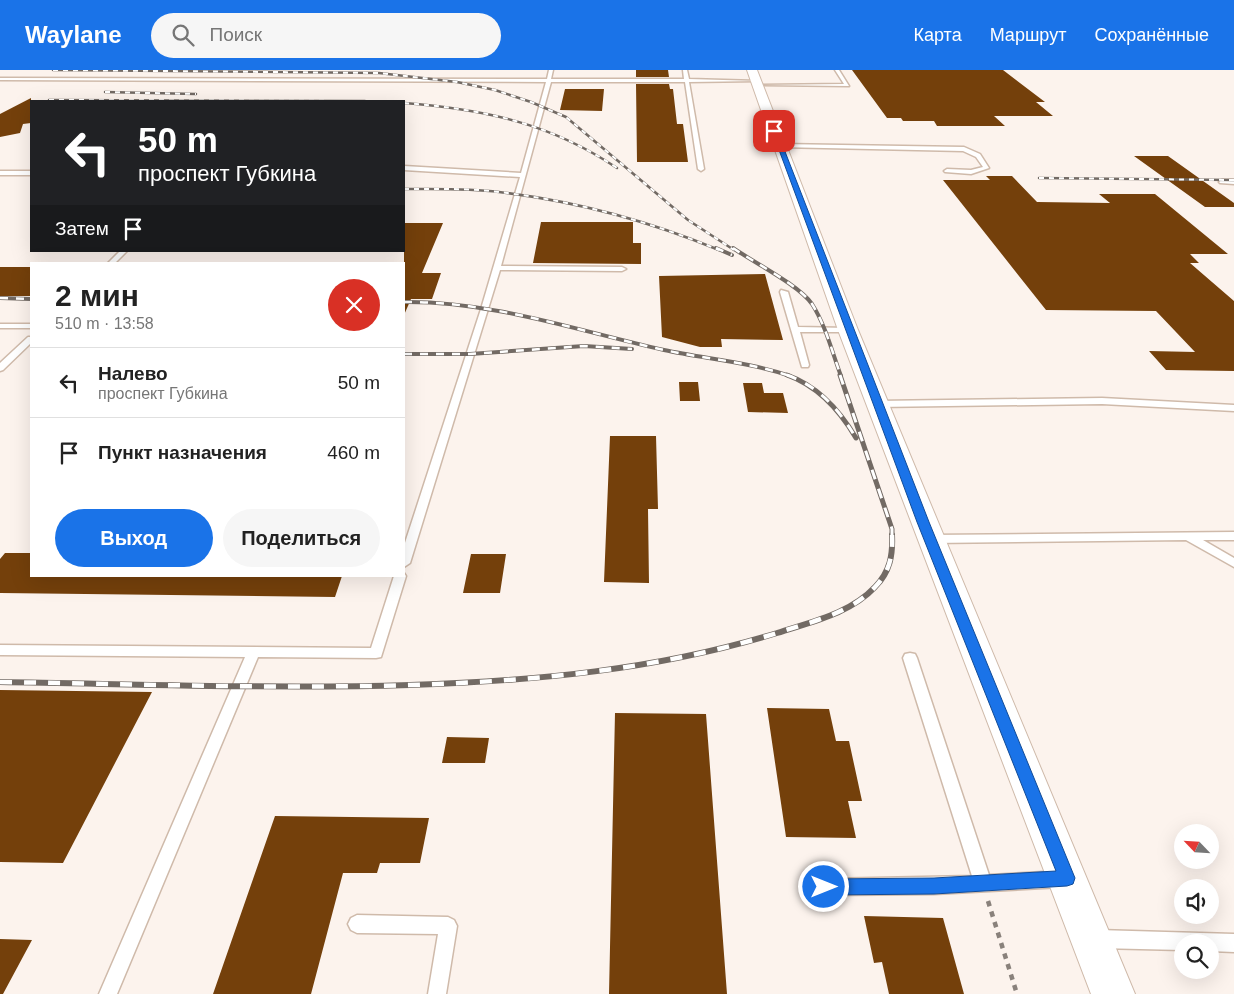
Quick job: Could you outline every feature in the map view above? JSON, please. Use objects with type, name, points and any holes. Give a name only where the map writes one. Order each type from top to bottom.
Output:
[{"type":"main road","points":[[755,79],[848,330],[1113,994]]},
{"type":"lane","points":[[405,560],[496,268],[551,70]]},
{"type":"lane","points":[[685,70],[700,169]]},
{"type":"lane","points":[[0,79],[687,81],[755,79],[847,85],[837,70]]},
{"type":"lane","points":[[0,85],[24,73]]},
{"type":"lane","points":[[780,146],[964,149],[982,158],[986,168],[981,171],[971,172],[947,171]]},
{"type":"lane","points":[[817,147],[826,149]]},
{"type":"lane","points":[[405,168],[522,175]]},
{"type":"lane","points":[[0,173],[30,173]]},
{"type":"lane","points":[[1222,182],[1234,182]]},
{"type":"lane","points":[[112,262],[123,252]]},
{"type":"lane","points":[[496,268],[622,269]]},
{"type":"lane","points":[[784,292],[805,365]]},
{"type":"lane","points":[[0,326],[30,326]]},
{"type":"lane","points":[[795,329],[848,330]]},
{"type":"lane","points":[[0,368],[30,340]]},
{"type":"lane","points":[[877,404],[1102,401],[1234,408]]},
{"type":"lane","points":[[930,539],[1234,536]]},
{"type":"lane","points":[[1188,537],[1234,563]]},
{"type":"lane","points":[[0,650],[376,653],[400,577]]},
{"type":"lane","points":[[108,994],[254,652]]},
{"type":"lane","points":[[910,658],[983,883]]},
{"type":"lane","points":[[824,887],[934,886],[1067,878]]},
{"type":"lane","points":[[357,924],[448,926],[437,994]]},
{"type":"lane","points":[[1091,939],[1234,943]]},
{"type":"path","points":[[983,883],[1017,994]]},
{"type":"building","points":[[636,70],[668,70],[669,77],[636,77]]},
{"type":"building","points":[[852,70],[1003,70],[1045,102],[1036,102],[1053,116],[994,116],[1005,126],[937,126],[934,121],[903,121],[901,118],[887,118]]},
{"type":"building","points":[[636,84],[669,84],[670,89],[673,89],[677,124],[683,124],[688,162],[637,162]]},
{"type":"building","points":[[565,89],[604,89],[602,111],[560,110]]},
{"type":"building","points":[[31,98],[30,123],[23,124],[20,133],[0,137],[0,114]]},
{"type":"building","points":[[1134,156],[1168,156],[1234,203],[1234,207],[1205,207]]},
{"type":"building","points":[[986,176],[1012,176],[1037,202],[1110,203],[1099,194],[1155,194],[1228,254],[1190,254],[1199,263],[1190,263],[1234,301],[1234,371],[1166,370],[1149,351],[1195,352],[1156,311],[1046,310],[943,180],[990,180]]},
{"type":"building","points":[[541,222],[633,222],[633,243],[641,243],[641,264],[533,263]]},
{"type":"building","points":[[405,223],[443,223],[422,273],[441,273],[432,299],[411,299],[405,313]]},
{"type":"building","points":[[0,267],[30,267],[30,296],[0,296]]},
{"type":"building","points":[[765,274],[783,340],[721,339],[722,347],[700,347],[662,337],[659,276]]},
{"type":"building","points":[[679,382],[698,382],[700,401],[680,401]]},
{"type":"building","points":[[743,383],[762,383],[764,393],[783,393],[788,413],[748,412]]},
{"type":"building","points":[[610,436],[656,436],[658,509],[648,509],[649,583],[604,582]]},
{"type":"building","points":[[5,553],[30,553],[30,577],[342,577],[335,597],[0,593],[0,559]]},
{"type":"building","points":[[471,554],[506,554],[500,593],[463,593]]},
{"type":"building","points":[[0,690],[152,692],[63,863],[0,862]]},
{"type":"building","points":[[767,708],[829,709],[836,741],[849,741],[862,801],[848,801],[856,838],[786,837]]},
{"type":"building","points":[[615,713],[706,714],[727,994],[609,994]]},
{"type":"building","points":[[447,737],[489,738],[485,763],[442,763]]},
{"type":"building","points":[[275,816],[429,818],[420,863],[380,863],[377,873],[343,873],[311,994],[213,994]]},
{"type":"building","points":[[864,916],[943,918],[964,994],[889,994],[882,962],[874,963]]},
{"type":"building","points":[[0,939],[32,940],[3,994],[0,994]]},
{"type":"railway","points":[[53,70],[379,73],[457,82],[495,90],[531,102],[566,117],[688,220],[734,250]]},
{"type":"railway","points":[[105,92],[196,94]]},
{"type":"railway","points":[[405,103],[461,109],[515,121],[567,140],[617,168]]},
{"type":"railway","points":[[1039,178],[1234,180]]},
{"type":"railway","points":[[405,189],[487,191],[556,201],[639,221],[719,250]]},
{"type":"railway","points":[[716,248],[732,255]]},
{"type":"railway","points":[[733,248],[797,289],[812,304],[825,330],[841,376]]},
{"type":"railway","points":[[0,298],[30,299]]},
{"type":"railway","points":[[405,302],[470,306],[535,318],[664,350],[743,364],[787,375]]},
{"type":"railway","points":[[405,354],[470,354],[584,346],[632,349]]},
{"type":"railway","points":[[787,375],[808,385],[827,400],[842,417],[856,438]]},
{"type":"railway","points":[[0,682],[359,686],[456,683],[549,677],[641,665],[732,646],[829,616],[854,604],[875,587],[890,563],[892,549],[892,529],[840,375]]},
{"type":"route","points":[[774,131],[848,330],[923,522],[1067,878],[934,886],[824,887]]}]
